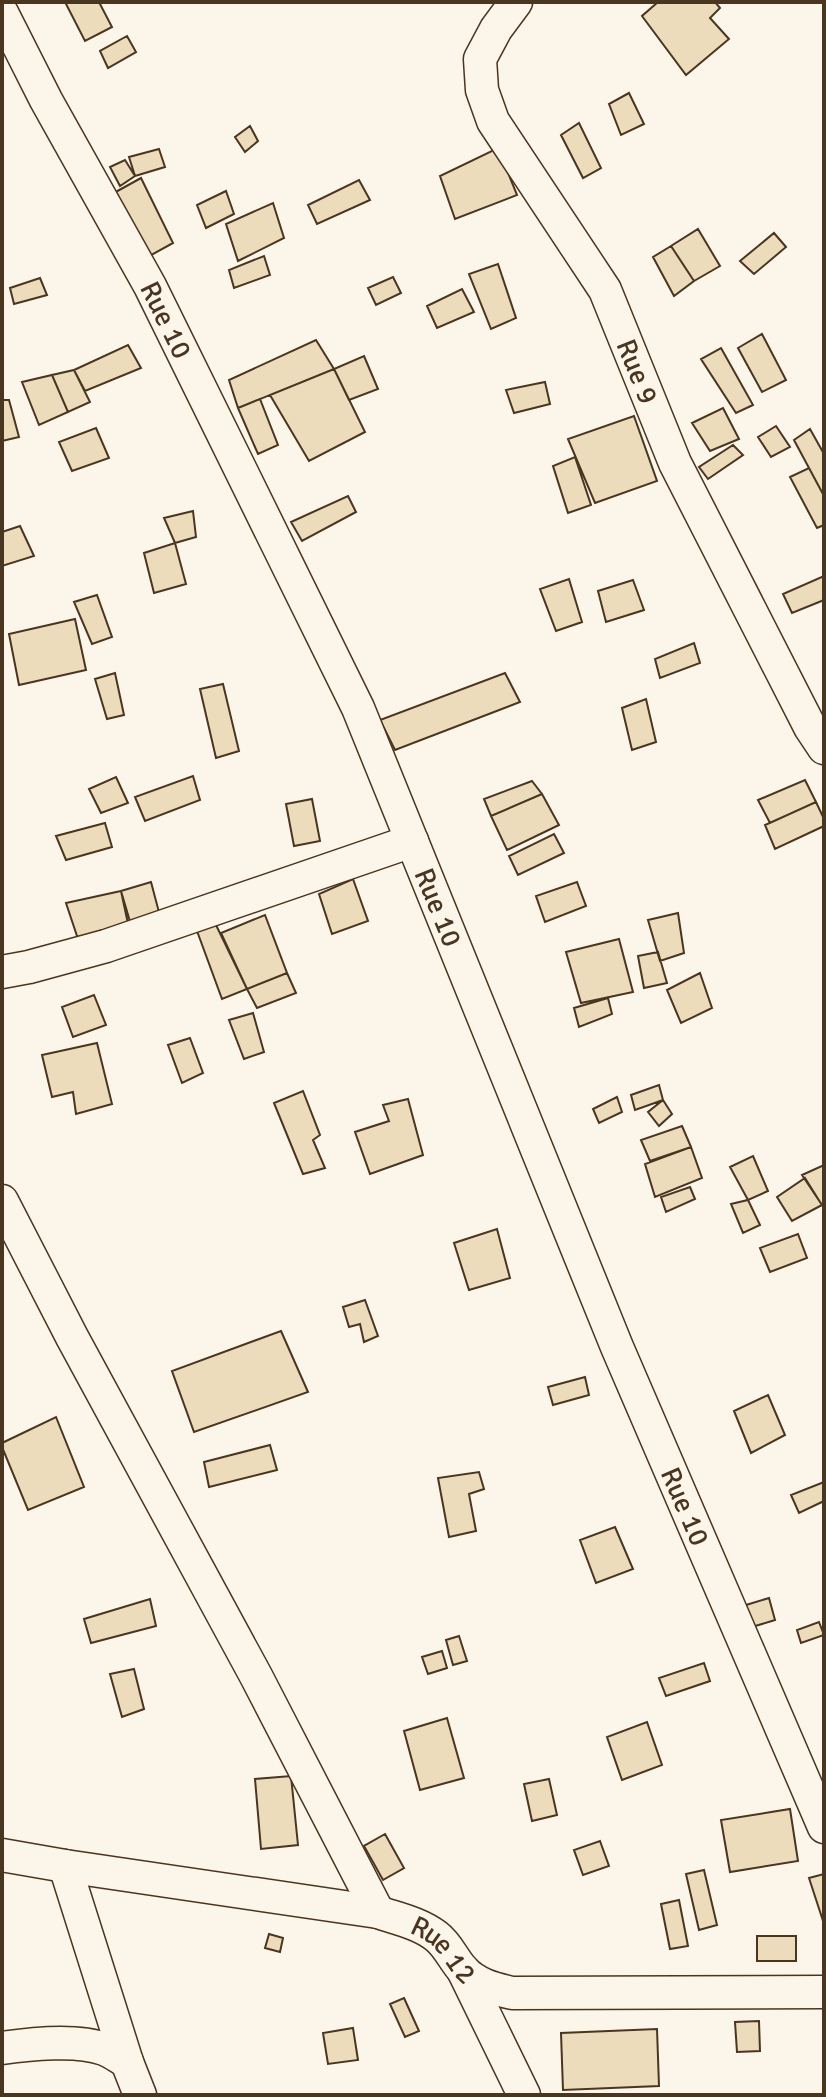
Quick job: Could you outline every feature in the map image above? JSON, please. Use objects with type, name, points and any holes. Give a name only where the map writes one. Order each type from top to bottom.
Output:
[{"type":"street","name":"Rue 9","points":[[516,2],[496,29],[480,59],[482,90],[493,121],[605,290],[675,463],[810,727],[824,748]]},
{"type":"street","name":"Rue 10","points":[[2,13],[46,100],[157,300],[358,708],[617,1347],[824,1827]]},
{"type":"street","points":[[2,972],[106,946],[412,841]]},
{"type":"street","points":[[2,1201],[79,1351],[249,1662],[378,1912]]},
{"type":"street","name":"Rue 12","points":[[2,1855],[378,1912],[422,1927],[439,1938],[463,1970],[488,1987],[512,1993],[824,1992]]},
{"type":"street","points":[[65,1866],[140,2095]]},
{"type":"street","points":[[463,1970],[524,2095]]},
{"type":"street","points":[[2,2048],[28,2044],[84,2044],[105,2049],[127,2062]]},
{"type":"building","points":[[65,2],[99,2],[112,27],[85,41]]},
{"type":"building","points":[[658,2],[715,2],[720,8],[710,18],[729,39],[686,75],[642,16]]},
{"type":"building","points":[[127,36],[136,52],[108,68],[100,51]]},
{"type":"building","points":[[629,93],[644,124],[621,135],[609,104]]},
{"type":"building","points":[[579,123],[601,168],[583,178],[561,135]]},
{"type":"building","points":[[250,126],[258,141],[245,152],[235,137]]},
{"type":"building","points":[[498,148],[517,195],[455,219],[440,176]]},
{"type":"building","points":[[159,149],[165,167],[135,176],[129,157]]},
{"type":"building","points":[[125,160],[135,176],[120,186],[110,167]]},
{"type":"building","points":[[141,178],[173,243],[144,259],[112,194]]},
{"type":"building","points":[[359,180],[370,200],[317,224],[308,205]]},
{"type":"building","points":[[226,191],[234,214],[206,228],[197,205]]},
{"type":"building","points":[[273,203],[284,238],[238,261],[226,224]]},
{"type":"building","points":[[698,229],[720,266],[694,281],[671,246]]},
{"type":"building","points":[[774,233],[786,247],[754,274],[740,261]]},
{"type":"building","points":[[671,246],[694,281],[674,296],[653,257]]},
{"type":"building","points":[[264,256],[270,275],[234,288],[229,270]]},
{"type":"building","points":[[498,264],[516,318],[491,329],[469,274]]},
{"type":"building","points":[[393,277],[401,293],[376,305],[368,288]]},
{"type":"building","points":[[40,278],[47,295],[14,304],[10,288]]},
{"type":"building","points":[[462,289],[474,312],[437,328],[427,306]]},
{"type":"building","points":[[762,334],[786,380],[762,392],[738,348]]},
{"type":"building","points":[[316,340],[334,369],[238,408],[229,380]]},
{"type":"building","points":[[128,345],[141,368],[85,391],[74,370]]},
{"type":"building","points":[[721,348],[753,405],[736,413],[701,359]]},
{"type":"building","points":[[364,356],[378,389],[349,400],[334,369]]},
{"type":"building","points":[[334,369],[365,432],[309,461],[270,395]]},
{"type":"building","points":[[74,370],[90,402],[68,412],[52,375]]},
{"type":"building","points":[[52,375],[68,412],[39,425],[22,382]]},
{"type":"building","points":[[545,382],[550,404],[514,413],[506,390]]},
{"type":"building","points":[[260,399],[278,445],[258,454],[238,408]]},
{"type":"building","points":[[2,400],[9,400],[19,437],[2,441]]},
{"type":"building","points":[[723,408],[739,439],[710,451],[692,423]]},
{"type":"building","points":[[634,416],[657,481],[595,503],[568,439]]},
{"type":"building","points":[[776,426],[790,447],[771,457],[758,437]]},
{"type":"building","points":[[96,428],[109,458],[72,471],[59,442]]},
{"type":"building","points":[[810,429],[824,454],[824,496],[794,440]]},
{"type":"building","points":[[733,445],[743,455],[708,479],[699,467]]},
{"type":"building","points":[[575,457],[591,505],[568,513],[553,466]]},
{"type":"building","points":[[809,468],[824,496],[824,525],[817,528],[790,477]]},
{"type":"building","points":[[348,496],[356,512],[302,541],[291,522]]},
{"type":"building","points":[[193,511],[196,537],[175,543],[164,518]]},
{"type":"building","points":[[20,526],[34,556],[2,566],[2,532]]},
{"type":"building","points":[[175,543],[186,584],[154,593],[144,553]]},
{"type":"building","points":[[824,576],[824,600],[792,613],[783,594]]},
{"type":"building","points":[[569,579],[582,622],[556,631],[540,589]]},
{"type":"building","points":[[633,580],[644,610],[606,622],[598,591]]},
{"type":"building","points":[[97,595],[112,637],[92,644],[74,602]]},
{"type":"building","points":[[75,619],[86,670],[19,685],[9,634]]},
{"type":"building","points":[[694,643],[700,663],[660,678],[655,659]]},
{"type":"building","points":[[115,673],[124,715],[107,719],[95,679]]},
{"type":"building","points":[[505,673],[520,702],[395,750],[380,720]]},
{"type":"building","points":[[223,684],[239,751],[216,758],[200,689]]},
{"type":"building","points":[[646,699],[656,742],[632,750],[622,708]]},
{"type":"building","points":[[193,776],[200,800],[145,821],[135,797]]},
{"type":"building","points":[[116,777],[128,803],[101,813],[89,789]]},
{"type":"building","points":[[805,780],[816,802],[770,823],[758,800]]},
{"type":"building","points":[[532,781],[542,794],[491,816],[484,799]]},
{"type":"building","points":[[542,794],[559,825],[507,850],[491,816]]},
{"type":"building","points":[[312,799],[320,841],[294,846],[286,804]]},
{"type":"building","points":[[816,802],[824,826],[775,849],[765,825]]},
{"type":"building","points":[[105,823],[112,847],[66,860],[56,836]]},
{"type":"building","points":[[554,834],[564,853],[518,875],[509,856]]},
{"type":"building","points":[[353,879],[368,921],[332,934],[319,894]]},
{"type":"building","points":[[151,882],[160,916],[131,925],[121,891]]},
{"type":"building","points":[[577,882],[586,906],[545,922],[536,896]]},
{"type":"building","points":[[121,891],[130,933],[81,948],[66,903]]},
{"type":"building","points":[[678,913],[684,953],[660,961],[648,920]]},
{"type":"building","points":[[265,915],[287,973],[247,989],[221,933]]},
{"type":"building","points":[[216,925],[247,989],[222,999],[197,931]]},
{"type":"building","points":[[619,939],[633,992],[581,1003],[566,952]]},
{"type":"building","points":[[658,952],[667,983],[644,988],[638,956]]},
{"type":"building","points":[[287,973],[296,993],[257,1008],[247,989]]},
{"type":"building","points":[[700,973],[712,1008],[681,1023],[667,990]]},
{"type":"building","points":[[94,995],[106,1025],[73,1037],[62,1007]]},
{"type":"building","points":[[608,998],[612,1014],[579,1027],[574,1008]]},
{"type":"building","points":[[253,1013],[264,1052],[244,1059],[229,1020]]},
{"type":"building","points":[[190,1038],[203,1073],[182,1083],[168,1045]]},
{"type":"building","points":[[97,1043],[112,1104],[76,1114],[73,1092],[52,1097],[42,1055]]},
{"type":"building","points":[[659,1085],[663,1100],[635,1110],[631,1095]]},
{"type":"building","points":[[303,1091],[320,1135],[313,1140],[325,1168],[303,1174],[274,1103]]},
{"type":"building","points":[[617,1097],[622,1112],[599,1123],[593,1109]]},
{"type":"building","points":[[408,1099],[423,1155],[370,1174],[355,1132],[389,1121],[383,1105]]},
{"type":"building","points":[[663,1100],[672,1114],[659,1126],[648,1112]]},
{"type":"building","points":[[682,1126],[691,1147],[650,1161],[641,1140]]},
{"type":"building","points":[[691,1147],[702,1178],[655,1197],[645,1164]]},
{"type":"building","points":[[753,1156],[768,1191],[748,1200],[730,1167]]},
{"type":"building","points":[[824,1165],[824,1204],[822,1205],[802,1175]]},
{"type":"building","points":[[805,1178],[822,1205],[792,1221],[777,1197]]},
{"type":"building","points":[[690,1187],[695,1199],[666,1212],[661,1197]]},
{"type":"building","points":[[748,1200],[760,1225],[743,1233],[731,1204]]},
{"type":"building","points":[[497,1229],[510,1278],[469,1290],[454,1243]]},
{"type":"building","points":[[798,1234],[807,1258],[770,1272],[760,1248]]},
{"type":"building","points":[[365,1300],[378,1336],[364,1342],[360,1324],[349,1327],[343,1307]]},
{"type":"building","points":[[281,1331],[308,1392],[194,1432],[172,1371]]},
{"type":"building","points":[[585,1377],[589,1395],[553,1405],[548,1387]]},
{"type":"building","points":[[768,1395],[785,1435],[751,1453],[734,1411]]},
{"type":"building","points":[[56,1417],[84,1487],[28,1510],[2,1443]]},
{"type":"building","points":[[270,1445],[277,1470],[209,1487],[204,1462]]},
{"type":"building","points":[[479,1472],[484,1489],[469,1494],[476,1531],[449,1537],[438,1478]]},
{"type":"building","points":[[824,1482],[824,1501],[799,1513],[791,1495]]},
{"type":"building","points":[[615,1527],[633,1569],[596,1583],[580,1540]]},
{"type":"building","points":[[769,1598],[775,1620],[752,1627],[746,1605]]},
{"type":"building","points":[[150,1599],[156,1626],[91,1643],[84,1619]]},
{"type":"building","points":[[819,1622],[824,1635],[801,1643],[797,1630]]},
{"type":"building","points":[[459,1636],[467,1661],[453,1665],[446,1640]]},
{"type":"building","points":[[442,1651],[447,1668],[428,1674],[422,1657]]},
{"type":"building","points":[[704,1663],[710,1681],[666,1696],[659,1678]]},
{"type":"building","points":[[134,1669],[144,1709],[122,1717],[110,1674]]},
{"type":"building","points":[[447,1718],[464,1778],[420,1790],[404,1731]]},
{"type":"building","points":[[647,1722],[662,1765],[622,1780],[607,1737]]},
{"type":"building","points":[[291,1776],[298,1845],[261,1849],[255,1779]]},
{"type":"building","points":[[549,1779],[557,1815],[532,1821],[524,1784]]},
{"type":"building","points":[[790,1809],[798,1861],[730,1872],[721,1820]]},
{"type":"building","points":[[385,1834],[404,1868],[383,1880],[364,1846]]},
{"type":"building","points":[[600,1841],[609,1866],[583,1875],[574,1850]]},
{"type":"building","points":[[704,1870],[717,1925],[699,1930],[686,1874]]},
{"type":"building","points":[[824,1874],[824,1924],[809,1878]]},
{"type":"building","points":[[679,1900],[688,1946],[670,1949],[661,1904]]},
{"type":"building","points":[[269,1934],[283,1938],[280,1952],[265,1948]]},
{"type":"building","points":[[757,1936],[796,1936],[796,1961],[757,1961]]},
{"type":"building","points":[[404,1998],[419,2031],[405,2037],[390,2004]]},
{"type":"building","points":[[759,2021],[760,2051],[737,2052],[735,2022]]},
{"type":"building","points":[[353,2028],[358,2060],[328,2064],[323,2033]]},
{"type":"building","points":[[657,2029],[659,2086],[563,2090],[561,2033]]}]
